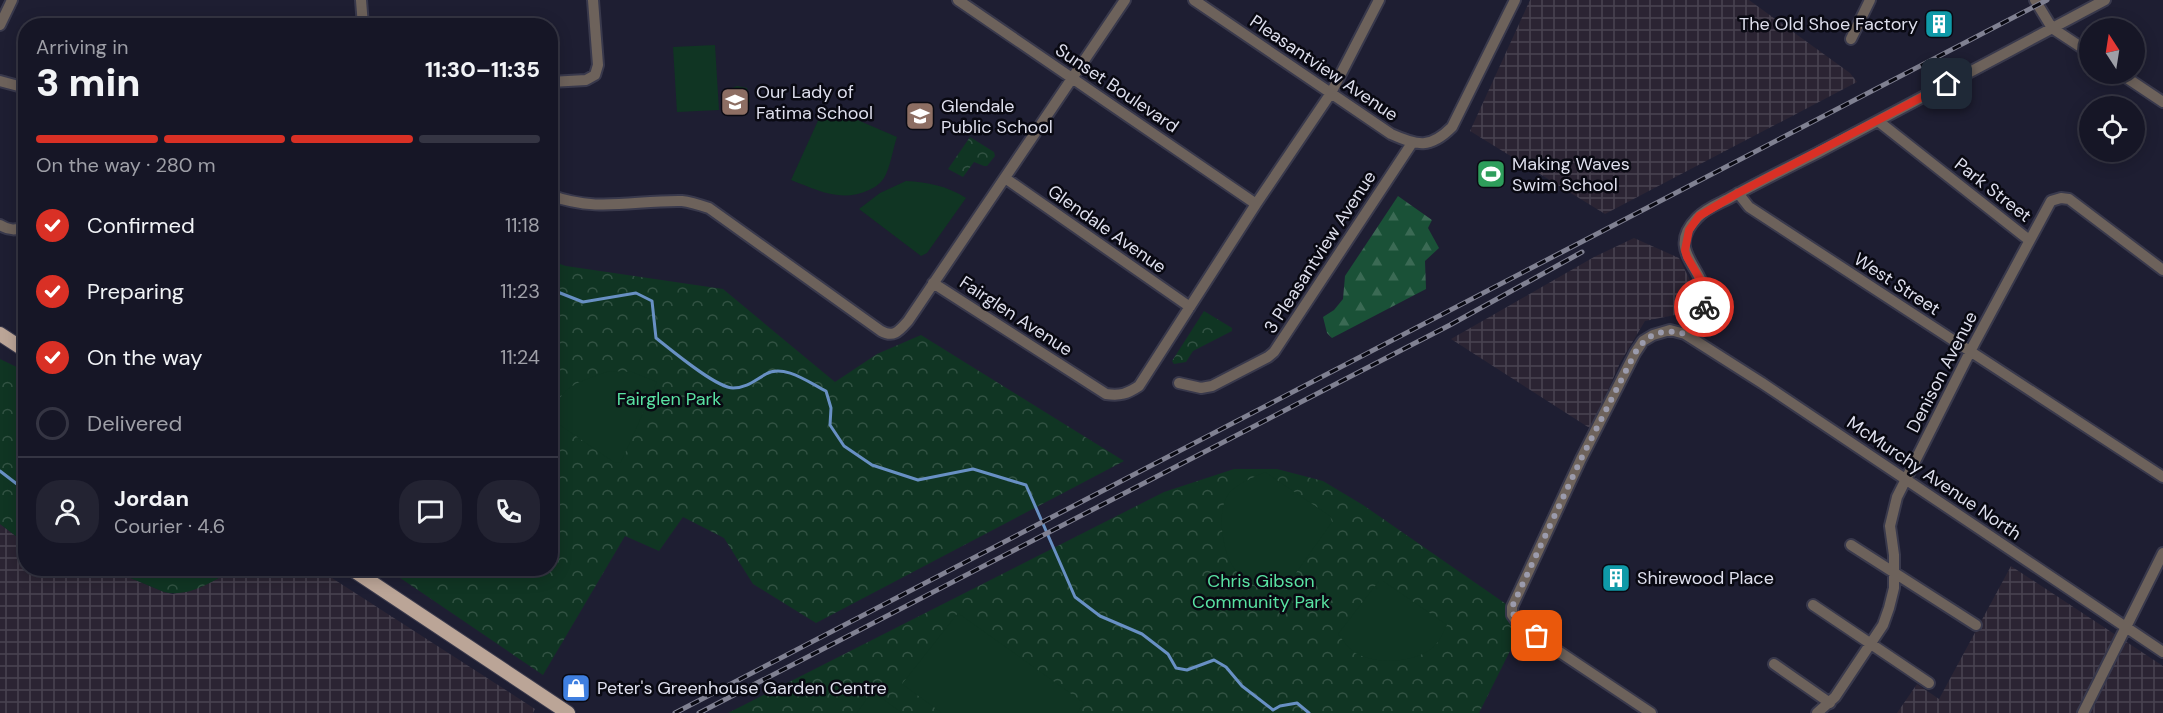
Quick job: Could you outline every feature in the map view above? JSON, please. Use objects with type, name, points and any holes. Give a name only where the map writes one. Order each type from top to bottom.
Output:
[{"type":"main road","points":[[0,334],[18,346]]},
{"type":"main road","points":[[362,576],[568,713]]},
{"type":"street","points":[[0,25],[12,0]]},
{"type":"street","points":[[361,0],[362,18]]},
{"type":"street","points":[[558,82],[586,80],[595,75],[598,65],[592,0]]},
{"type":"street","name":"Sunset Boulevard","points":[[958,0],[1256,204]]},
{"type":"street","points":[[933,283],[1125,0]]},
{"type":"street","name":"Pleasantview Avenue","points":[[1194,0],[1391,134],[1412,143]]},
{"type":"street","name":"Fairglen Avenue","points":[[558,198],[570,203],[596,206],[684,201],[709,208],[888,335],[897,333],[908,321],[933,283],[1106,394],[1119,396],[1139,386],[1256,204],[1331,93],[1379,0]]},
{"type":"street","points":[[1412,143],[1425,143],[1441,138],[1452,127],[1515,0]]},
{"type":"street","points":[[1851,39],[1870,0]]},
{"type":"street","points":[[2035,0],[2052,28],[2079,46]]},
{"type":"street","points":[[1651,713],[1519,625],[1512,615],[1512,607],[1581,459],[1642,341],[1670,330],[1685,334],[1697,322],[1703,311],[1705,297],[1702,279],[1686,254],[1687,234],[1694,221],[1701,214],[1738,193],[2105,0]]},
{"type":"street","points":[[0,81],[18,86]]},
{"type":"street","points":[[2136,84],[2163,102]]},
{"type":"street","name":"Park Street","points":[[1878,121],[2029,240],[2052,201],[2061,198],[2069,199],[2163,270]]},
{"type":"street","name":"3 Pleasantview Avenue","points":[[1179,383],[1200,388],[1212,386],[1274,352],[1412,143]]},
{"type":"street","name":"Glendale Avenue","points":[[1005,178],[1190,307]]},
{"type":"street","name":"West Street","points":[[1738,193],[1749,207],[2163,477]]},
{"type":"street","points":[[0,225],[6,229],[18,229]]},
{"type":"street","name":"Denison Avenue","points":[[1817,713],[1830,703],[1883,625],[1889,608],[1895,573],[1890,526],[1897,497],[2029,240]]},
{"type":"street","name":"McMurchy Avenue North","points":[[1685,334],[2163,652]]},
{"type":"street","points":[[1851,545],[1976,625]]},
{"type":"street","points":[[2083,713],[2163,553]]},
{"type":"street","points":[[1814,605],[1929,683]]},
{"type":"street","points":[[1774,664],[1830,703]]},
{"type":"shaded area","points":[[1530,0],[1749,0],[1850,73],[1857,82],[1605,214],[1470,131]]},
{"type":"shaded area","points":[[1634,238],[1679,258],[1695,290],[1690,312],[1645,321],[1620,363],[1591,429],[1451,339],[1594,257]]},
{"type":"shaded area","points":[[0,524],[18,538],[18,576],[126,576],[173,594],[222,576],[329,576],[535,709],[533,713],[0,713]]},
{"type":"shaded area","points":[[2011,566],[2163,666],[2163,713],[1897,713],[1917,684],[1939,699]]},
{"type":"green space","points":[[715,45],[719,110],[677,112],[673,47]]},
{"type":"green space","points":[[737,86],[747,88],[750,102],[741,107],[735,105],[731,100],[732,88]]},
{"type":"green space","points":[[832,109],[897,137],[890,164],[881,182],[859,194],[829,194],[791,180],[821,114]]},
{"type":"green space","points":[[970,137],[994,152],[995,156],[987,166],[974,162],[963,177],[948,169]]},
{"type":"green space","points":[[906,181],[937,185],[966,198],[927,253],[921,256],[859,209],[880,193]]},
{"type":"green space","points":[[1398,196],[1432,220],[1428,228],[1439,248],[1425,261],[1426,289],[1332,338],[1327,333],[1323,317],[1334,310],[1343,299],[1345,276]]},
{"type":"green space","name":"Fairglen Park","points":[[558,263],[723,289],[835,382],[877,354],[921,335],[1124,461],[816,623],[753,584],[724,538],[683,517],[659,551],[625,536],[543,675],[397,576],[558,576]]},
{"type":"green space","points":[[1204,311],[1232,328],[1232,331],[1193,351],[1186,362],[1174,364],[1172,361]]},
{"type":"green space","points":[[0,359],[18,368],[18,538],[0,524]]},
{"type":"green space","points":[[609,371],[632,372],[657,382],[621,462],[615,463],[558,424],[558,402],[565,392],[579,382]]},
{"type":"green space","name":"Chris Gibson Community Park","points":[[1234,469],[1277,469],[1323,481],[1363,505],[1506,604],[1516,639],[1479,713],[728,713],[1164,492]]},
{"type":"green space","points":[[1265,472],[1330,516],[1332,522],[1281,594],[1257,587],[1237,572],[1227,554],[1222,531],[1223,507],[1226,497],[1232,490]]},
{"type":"green space","points":[[126,576],[222,576],[192,591],[164,592]]},
{"type":"green space","points":[[1379,581],[1383,581],[1447,625],[1439,641],[1431,649],[1414,657],[1393,661],[1362,656],[1347,646],[1338,634]]},
{"type":"green space","points":[[958,613],[1084,703],[1077,713],[942,713],[902,684]]},
{"type":"green space","points":[[872,691],[902,713],[857,713]]},
{"type":"waterway","points":[[558,292],[583,302],[636,293],[652,301],[656,338],[693,367],[725,386],[743,387],[773,371],[781,371],[797,376],[826,391],[831,408],[830,425],[844,446],[872,465],[918,480],[973,469],[1026,485],[1075,597],[1100,616],[1142,634],[1168,654],[1176,668],[1187,670],[1214,660],[1226,667],[1242,686],[1273,710],[1280,706],[1297,703],[1309,713]]},
{"type":"waterway","points":[[0,471],[18,485]]},
{"type":"railway","points":[[675,713],[2047,0]]},
{"type":"railway","points":[[699,713],[1450,325],[1582,252]]},
{"type":"way so far","points":[[1537,636],[1519,625],[1512,615],[1512,607],[1581,459],[1642,341],[1670,330],[1685,334],[1697,322],[1704,307]]},
{"type":"place","name":"The Old Shoe Factory","points":[[1939,24]]},
{"type":"place","name":"Our Lady of Fatima School","points":[[735,102]]},
{"type":"place","name":"Glendale Public School","points":[[920,116]]},
{"type":"place","name":"Making Waves Swim School","points":[[1491,174]]},
{"type":"place","name":"Shirewood Place","points":[[1616,578]]},
{"type":"place","name":"Peter's Greenhouse Garden Centre","points":[[576,688]]},
{"type":"route","points":[[1704,307],[1705,292],[1702,279],[1687,257],[1685,250],[1689,230],[1699,216],[1738,193],[1947,84]]}]
